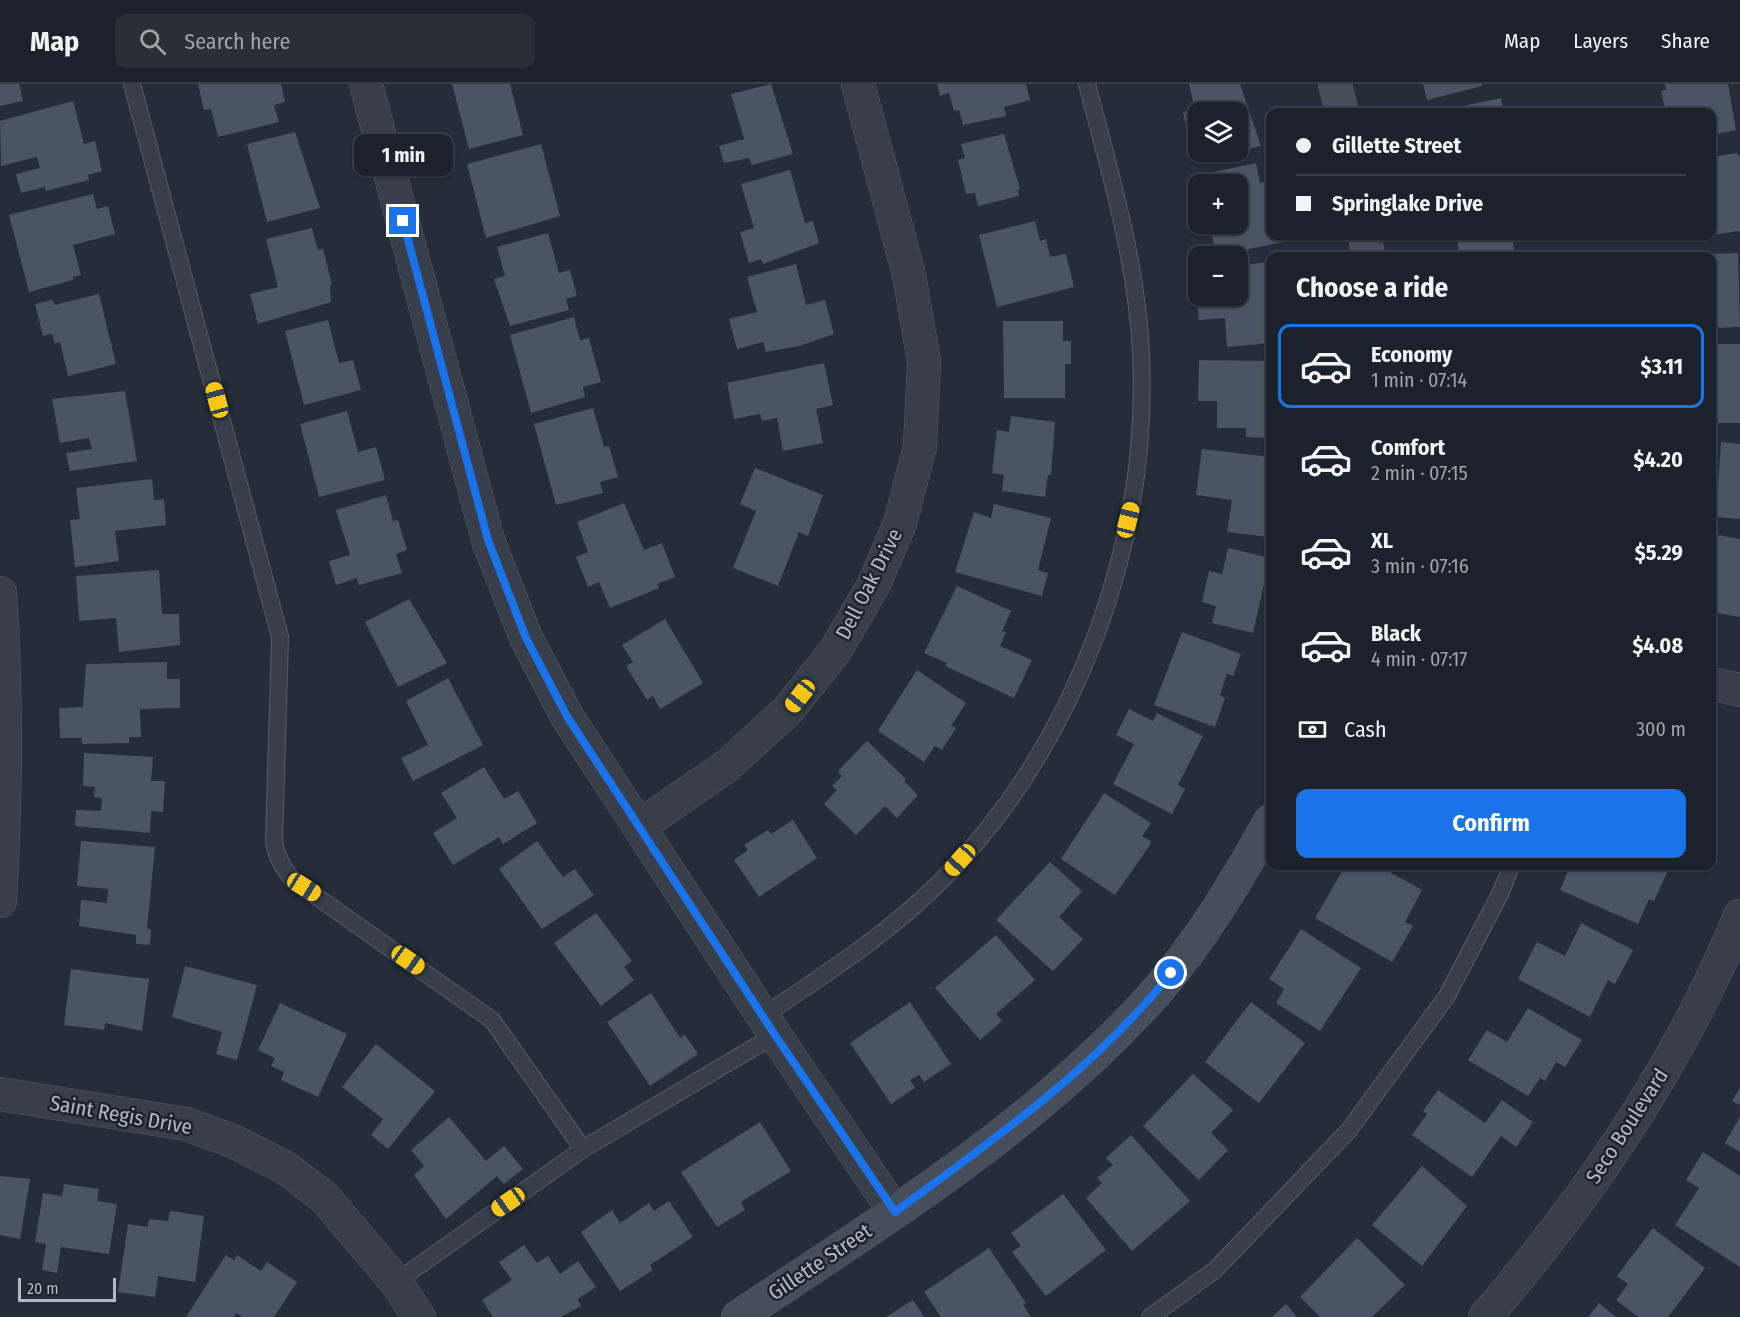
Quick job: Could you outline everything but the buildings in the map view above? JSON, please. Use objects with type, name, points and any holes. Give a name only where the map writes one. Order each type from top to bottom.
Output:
[{"type":"street","points":[[366,84],[488,540],[526,638],[568,718],[769,1025],[895,1212]]},
{"type":"street","name":"Dell Oak Drive","points":[[640,826],[728,765],[788,710],[835,651],[874,584],[900,523],[920,447],[924,362],[909,275],[858,84]]},
{"type":"street","points":[[1335,84],[1341,108]]},
{"type":"street","points":[[0,593],[5,676],[6,802],[0,901]]},
{"type":"street","points":[[1716,685],[1740,690]]},
{"type":"street","name":"Gillette Street","points":[[738,1317],[895,1212],[1021,1120],[1096,1054],[1142,1006],[1212,920],[1266,828]]},
{"type":"street","name":"Seco Boulevard","points":[[1485,1317],[1526,1270],[1579,1200],[1648,1095],[1684,1038],[1717,972],[1740,916]]},
{"type":"street","name":"Saint Regis Drive","points":[[0,1094],[186,1124],[235,1142],[286,1168],[325,1198],[396,1282],[419,1317]]},
{"type":"lane","points":[[132,84],[280,637],[274,842],[277,855],[293,880],[492,1020],[583,1149]]},
{"type":"lane","points":[[396,1282],[583,1149],[769,1025],[844,962],[903,917],[948,874],[996,819],[1037,756],[1074,687],[1098,632],[1133,499],[1139,447],[1141,353],[1128,249],[1087,84]]},
{"type":"lane","points":[[1150,1317],[1215,1270],[1349,1130],[1447,996],[1501,892],[1509,870]]},
{"type":"route","points":[[403,221],[488,540],[526,638],[568,718],[775,1035],[895,1212],[1021,1120],[1096,1054],[1171,973]]}]
